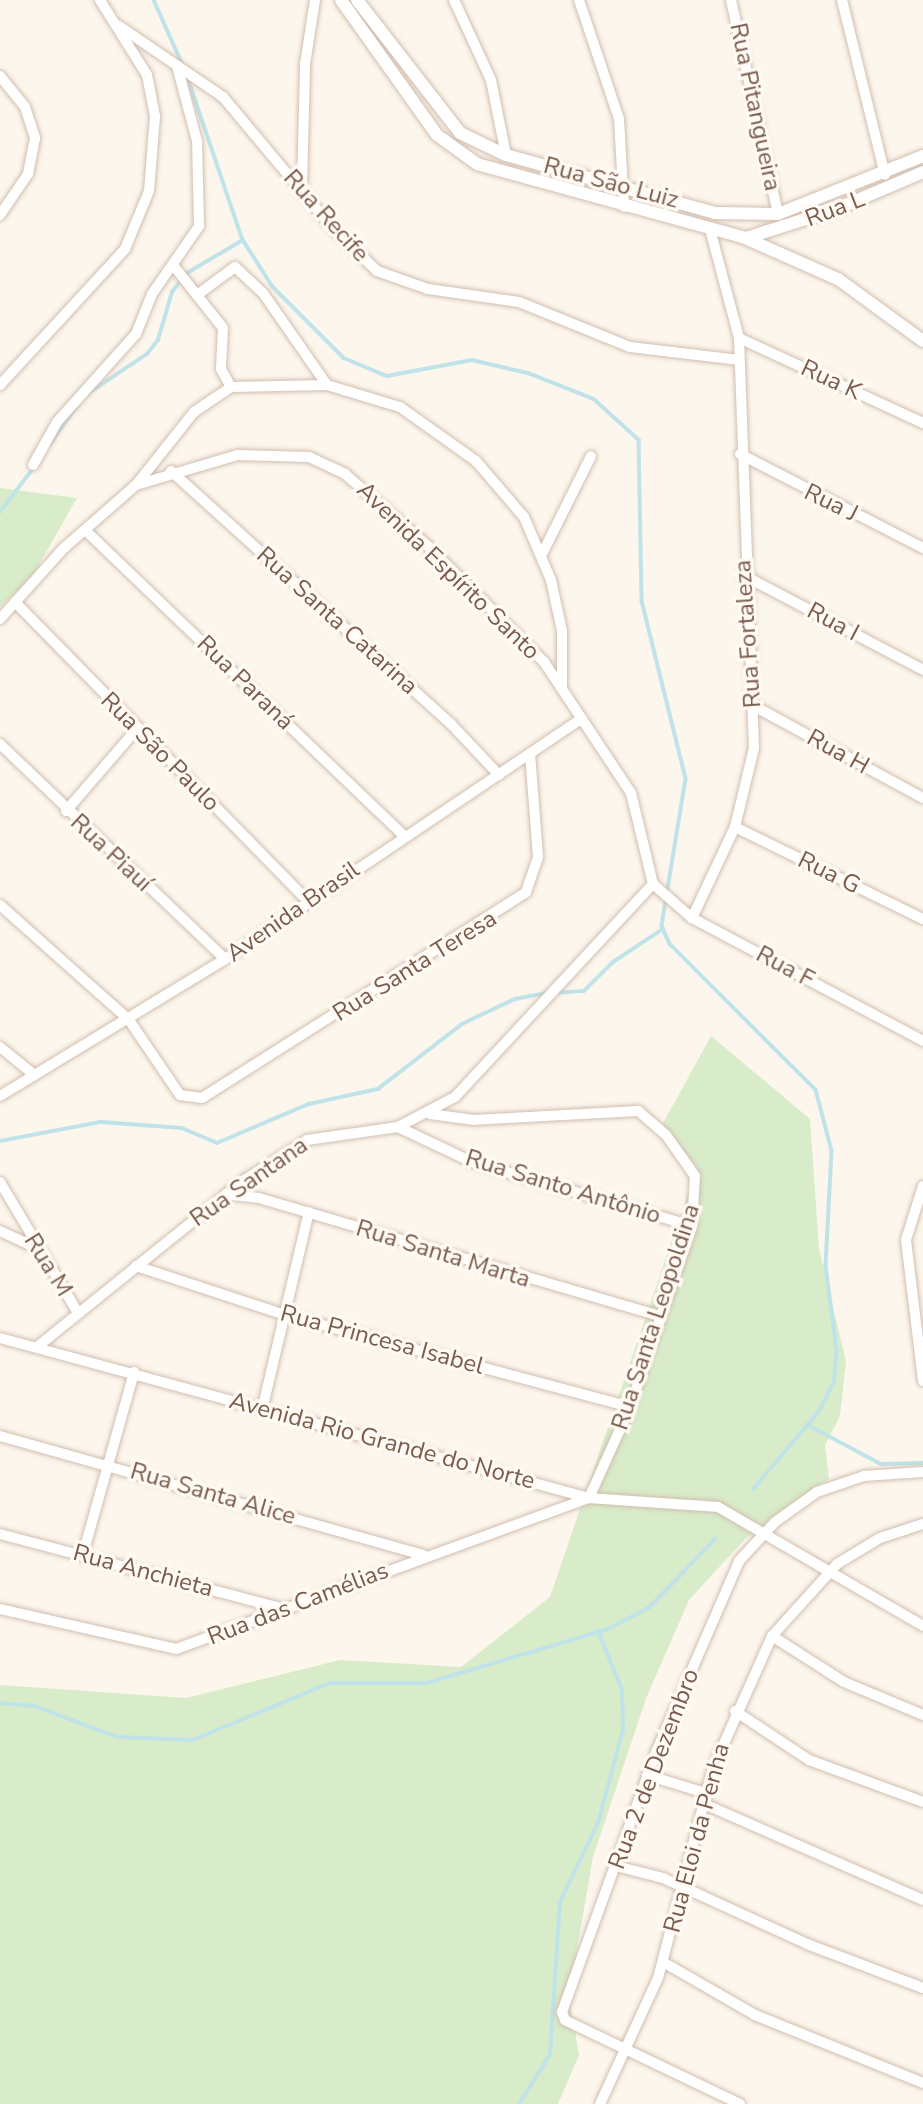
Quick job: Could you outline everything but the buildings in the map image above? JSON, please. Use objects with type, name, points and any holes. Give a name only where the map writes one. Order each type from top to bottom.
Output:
[{"type":"street","points":[[0,385],[125,249],[149,191],[155,117],[147,75],[119,26],[100,0]]},
{"type":"street","points":[[302,189],[305,64],[316,0]]},
{"type":"street","name":"Rua São Luiz","points":[[341,0],[416,110],[457,152],[506,177],[745,238],[838,279],[923,341]]},
{"type":"street","name":"Rua São Luiz","points":[[357,0],[435,109],[460,133],[506,155],[723,214],[778,214],[884,175],[923,156]]},
{"type":"street","points":[[454,0],[491,80],[506,155]]},
{"type":"street","points":[[579,0],[616,109],[624,207]]},
{"type":"street","name":"Rua Pitangueira","points":[[731,0],[778,214]]},
{"type":"street","points":[[842,0],[884,175]]},
{"type":"street","name":"Rua Recife","points":[[119,26],[223,97],[358,256],[402,283],[519,302],[631,347],[739,360]]},
{"type":"street","points":[[33,464],[57,422],[136,334],[202,211],[197,141],[177,66]]},
{"type":"street","points":[[0,76],[25,107],[35,138],[28,174],[0,214]]},
{"type":"street","name":"Rua L","points":[[745,238],[834,210],[923,172]]},
{"type":"street","points":[[710,229],[739,338]]},
{"type":"street","points":[[173,265],[222,328],[221,369],[231,387]]},
{"type":"street","points":[[197,295],[235,267],[263,293],[327,385]]},
{"type":"street","name":"Rua Fortaleza","points":[[692,918],[735,827],[754,748],[754,706],[743,575],[739,338]]},
{"type":"street","name":"Rua K","points":[[739,338],[923,423]]},
{"type":"street","points":[[136,485],[194,412],[231,387],[327,385],[400,407],[445,435],[501,485],[542,552],[562,631],[562,689]]},
{"type":"street","name":"Avenida Espírito Santo","points":[[0,619],[85,530],[136,485],[171,471],[265,453],[309,457],[336,469],[526,640],[631,793],[653,884]]},
{"type":"street","name":"Rua J","points":[[740,454],[923,548]]},
{"type":"street","points":[[542,552],[591,456]]},
{"type":"street","name":"Rua Santa Catarina","points":[[171,471],[452,724],[499,775]]},
{"type":"street","name":"Rua Paraná","points":[[85,530],[404,836]]},
{"type":"street","name":"Rua I","points":[[743,575],[923,670]]},
{"type":"street","name":"Rua São Paulo","points":[[15,602],[136,730],[307,900]]},
{"type":"street","name":"Rua H","points":[[754,706],[923,799]]},
{"type":"street","name":"Avenida Brasil","points":[[0,1096],[33,1074],[129,1020],[225,959],[307,900],[581,719]]},
{"type":"street","points":[[66,811],[136,730]]},
{"type":"street","name":"Rua Piauí","points":[[0,744],[66,811],[225,959]]},
{"type":"street","name":"Rua Santa Teresa","points":[[129,1020],[180,1095],[202,1098],[513,906],[526,892],[538,857],[530,754]]},
{"type":"street","name":"Rua G","points":[[735,827],[923,919]]},
{"type":"street","name":"Rua F","points":[[653,884],[692,918],[923,1041]]},
{"type":"street","name":"Rua Santana","points":[[37,1347],[77,1311],[226,1194],[324,1133],[398,1127],[430,1114],[472,1081],[524,1017],[653,884]]},
{"type":"street","points":[[0,905],[129,1020]]},
{"type":"street","points":[[0,1047],[33,1074]]},
{"type":"street","name":"Rua Santa Leopoldina","points":[[430,1114],[474,1121],[638,1111],[662,1130],[695,1176],[692,1226],[630,1407],[589,1498]]},
{"type":"street","name":"Rua Santo Antônio","points":[[398,1127],[472,1162],[692,1226]]},
{"type":"street","name":"Rua M","points":[[0,1182],[35,1248],[77,1311]]},
{"type":"street","points":[[923,1186],[906,1240],[923,1381]]},
{"type":"street","name":"Rua Santa Marta","points":[[226,1194],[309,1212],[660,1315]]},
{"type":"street","points":[[263,1406],[309,1212]]},
{"type":"street","points":[[0,1231],[35,1248]]},
{"type":"street","name":"Rua Princesa Isabel","points":[[136,1266],[285,1315],[630,1407]]},
{"type":"street","name":"Avenida Rio Grande do Norte","points":[[0,1338],[263,1406],[589,1498],[718,1507],[764,1532],[825,1573],[923,1626]]},
{"type":"street","points":[[83,1554],[134,1372]]},
{"type":"street","name":"Rua Santa Alice","points":[[0,1436],[109,1464],[425,1555]]},
{"type":"street","name":"Rua 2 de Dezembro","points":[[630,2046],[561,2015],[647,1775],[721,1591],[764,1532],[833,1485],[923,1472]]},
{"type":"street","name":"Rua das Camélias","points":[[0,1609],[166,1649],[285,1610],[425,1555],[589,1498]]},
{"type":"street","name":"Rua Eloi da Penha","points":[[600,2104],[630,2046],[663,1962],[703,1798],[735,1711],[772,1636],[825,1573],[880,1538],[923,1524]]},
{"type":"street","name":"Rua Anchieta","points":[[0,1534],[285,1610]]},
{"type":"street","points":[[772,1636],[844,1682],[923,1715]]},
{"type":"street","points":[[735,1711],[809,1760],[923,1802]]},
{"type":"street","points":[[647,1775],[703,1798],[923,1900]]},
{"type":"street","points":[[616,1866],[681,1886],[797,1940],[923,1988]]},
{"type":"street","points":[[663,1962],[755,2015],[923,2084]]},
{"type":"street","points":[[630,2046],[740,2104]]},
{"type":"green space","points":[[0,488],[77,498],[32,577],[0,607]]},
{"type":"green space","points":[[711,1036],[810,1119],[819,1249],[846,1361],[840,1416],[825,1445],[829,1479],[745,1539],[689,1600],[647,1696],[593,1857],[569,1995],[579,2055],[558,2104],[0,2104],[0,1685],[186,1698],[340,1660],[461,1667],[550,1597],[697,1167],[662,1125]]},
{"type":"waterway","points":[[154,0],[183,65]]},
{"type":"waterway","points":[[187,75],[243,240],[273,287],[344,358],[387,376],[472,360],[528,373],[594,399],[639,440],[642,601],[686,779],[662,926],[670,944],[816,1090],[832,1151],[826,1266],[837,1351],[834,1383],[819,1412],[754,1489]]},
{"type":"waterway","points":[[86,395],[147,354],[158,340],[172,292],[187,273],[243,240]]},
{"type":"waterway","points":[[51,443],[77,406]]},
{"type":"waterway","points":[[0,512],[35,466]]},
{"type":"waterway","points":[[554,993],[584,991],[613,962],[663,929]]},
{"type":"waterway","points":[[0,1141],[101,1122],[182,1128],[217,1143],[309,1104],[378,1089],[462,1024],[515,999],[547,993]]},
{"type":"waterway","points":[[808,1425],[881,1464],[923,1463]]},
{"type":"waterway","points":[[0,1703],[34,1706],[118,1737],[193,1740],[330,1683],[427,1683],[608,1629],[650,1607],[715,1539]]},
{"type":"waterway","points":[[519,2104],[550,2055],[560,1902],[598,1823],[623,1730],[622,1690],[598,1631]]}]
